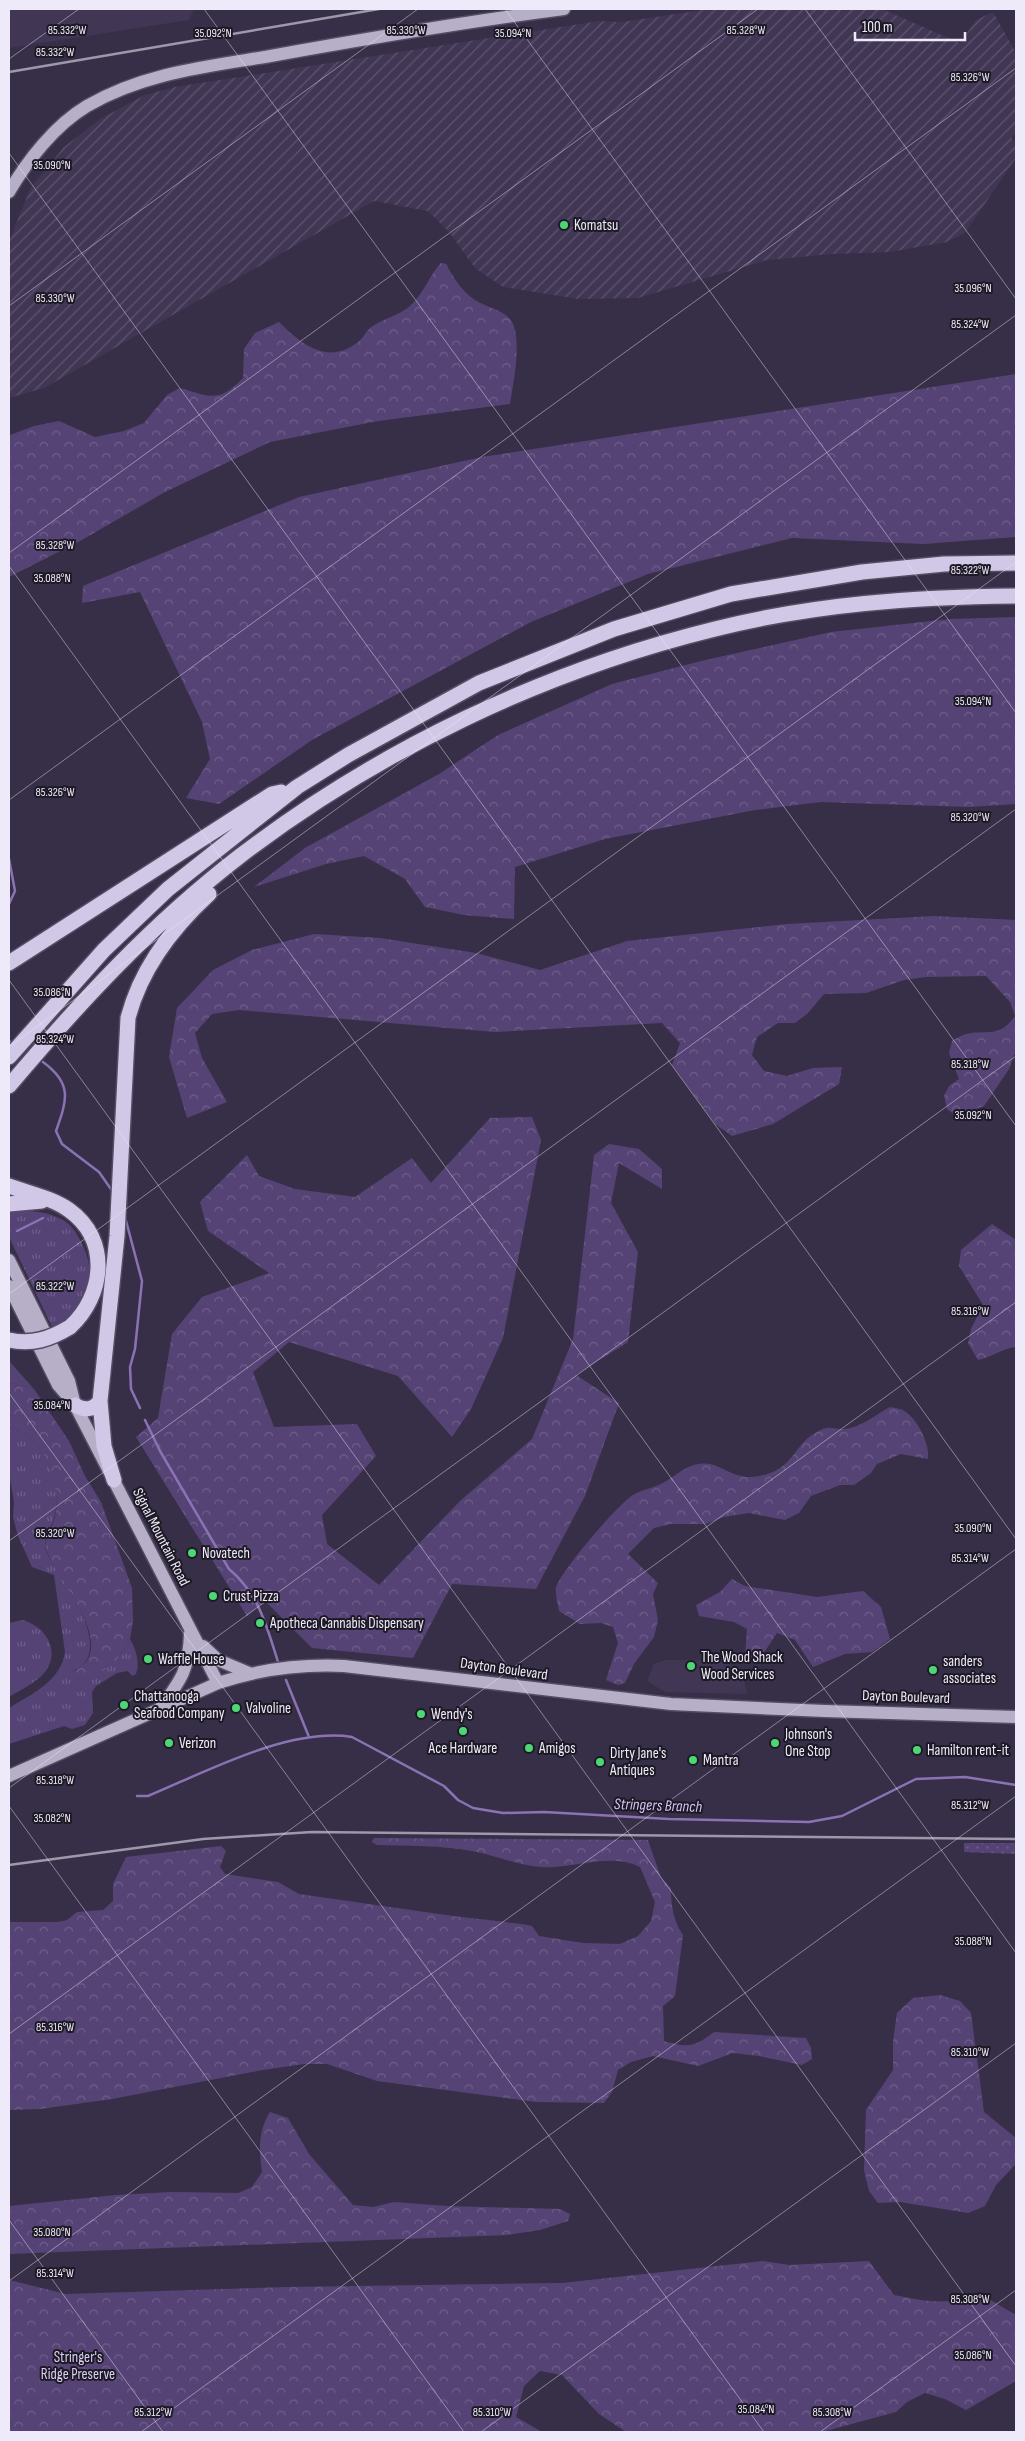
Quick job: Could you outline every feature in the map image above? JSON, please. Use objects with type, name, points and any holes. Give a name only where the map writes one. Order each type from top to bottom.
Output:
[{"type":"highway","points":[[9,1057],[104,950],[168,889],[297,787],[356,750],[478,683],[614,629],[731,594],[862,572],[944,564],[1016,563]]},
{"type":"highway","points":[[9,1086],[66,1018],[184,903],[238,858],[329,794],[425,739],[513,697],[608,661],[716,629],[790,614],[898,600],[1016,596]]},
{"type":"highway","points":[[9,962],[272,794],[297,787]]},
{"type":"highway","points":[[114,1480],[103,1440],[100,1401],[117,1236],[128,1018],[138,987],[163,945],[190,912],[227,877],[238,858]]},
{"type":"highway","points":[[9,1186],[48,1200],[76,1215],[91,1235],[96,1247],[98,1262],[96,1287],[86,1309],[70,1327],[42,1340],[9,1340]]},
{"type":"highway","points":[[9,1204],[48,1200]]},
{"type":"highway","points":[[75,1405],[88,1409],[100,1401]]},
{"type":"main road","points":[[9,192],[24,166],[51,136],[85,107],[126,86],[182,70],[331,44],[564,9]]},
{"type":"main road","name":"Signal Mountain Road","points":[[9,1260],[69,1381],[75,1405]]},
{"type":"main road","name":"Signal Mountain Road","points":[[9,1286],[58,1385],[75,1405],[218,1683]]},
{"type":"main road","points":[[190,1630],[218,1660],[249,1673]]},
{"type":"main road","points":[[161,1707],[184,1674],[188,1661],[190,1630]]},
{"type":"main road","name":"Dayton Boulevard","points":[[9,1776],[218,1683],[249,1673],[294,1665],[344,1666],[672,1704],[1016,1717]]},
{"type":"shaded area","points":[[9,9],[194,9],[189,20],[9,48]]},
{"type":"shaded area","name":"Komatsu","points":[[709,9],[882,9],[960,43],[976,20],[993,12],[1016,53],[1016,132],[1011,138],[1016,142],[1016,158],[965,233],[947,242],[890,252],[832,254],[767,260],[638,298],[578,299],[503,287],[475,268],[449,232],[428,211],[374,201],[44,388],[9,398],[9,241],[31,187],[64,147],[100,119],[145,95],[175,87],[599,21],[622,22]]},
{"type":"shaded area","points":[[666,1660],[701,1660],[729,1663],[745,1683],[747,1694],[665,1692],[647,1681],[654,1664]]},
{"type":"green space","points":[[441,263],[446,264],[466,293],[505,315],[513,325],[517,347],[510,404],[378,421],[270,442],[165,492],[80,541],[9,577],[10,435],[34,426],[59,421],[95,437],[124,431],[144,423],[167,395],[180,388],[200,394],[221,395],[243,378],[244,349],[255,333],[279,322],[296,338],[316,349],[336,352],[347,349],[360,340],[370,328],[409,307]]},
{"type":"green space","points":[[1016,374],[1016,537],[923,544],[792,538],[648,574],[531,622],[312,740],[219,804],[186,798],[210,759],[202,722],[140,592],[82,603],[83,586],[299,497],[482,457]]},
{"type":"green space","points":[[1016,617],[1016,804],[969,807],[820,802],[755,810],[605,839],[515,867],[514,919],[464,915],[425,907],[405,879],[364,856],[326,864],[254,887],[305,848],[439,774],[498,735],[612,684],[701,661],[831,632],[950,619]]},
{"type":"green space","points":[[934,916],[1016,920],[1016,1050],[1009,1069],[984,1106],[956,1116],[947,1109],[944,1096],[949,1086],[959,1079],[949,1053],[952,1041],[970,1033],[993,1032],[1001,1029],[1008,1025],[1015,1016],[1010,1002],[986,976],[926,977],[904,980],[866,993],[824,994],[808,1013],[795,1023],[778,1023],[757,1037],[752,1055],[764,1071],[787,1076],[813,1068],[842,1067],[839,1084],[773,1124],[732,1136],[715,1124],[672,1065],[680,1043],[662,1023],[495,1032],[239,1010],[212,1014],[195,1033],[202,1058],[227,1102],[187,1118],[169,1057],[177,1008],[213,970],[252,950],[314,934],[380,938],[476,953],[540,970],[627,941],[787,924]]},
{"type":"green space","points":[[532,1117],[541,1140],[503,1338],[471,1409],[452,1437],[398,1376],[289,1342],[253,1372],[274,1427],[357,1424],[376,1456],[322,1515],[327,1544],[379,1585],[460,1501],[532,1439],[573,1339],[594,1155],[609,1144],[639,1149],[662,1169],[662,1189],[619,1163],[611,1203],[638,1252],[628,1342],[576,1375],[619,1403],[585,1496],[536,1589],[452,1584],[413,1658],[312,1648],[265,1601],[247,1616],[136,1437],[158,1418],[172,1334],[202,1297],[269,1273],[208,1231],[200,1202],[247,1155],[259,1176],[295,1189],[355,1197],[412,1158],[431,1183],[490,1118]]},
{"type":"green space","points":[[9,1212],[36,1212],[49,1214],[61,1219],[68,1223],[75,1232],[87,1255],[89,1280],[86,1292],[74,1312],[53,1329],[9,1237]]},
{"type":"green space","points":[[992,1224],[1016,1240],[1016,1347],[1005,1349],[978,1360],[968,1343],[971,1329],[983,1305],[959,1266],[961,1250]]},
{"type":"green space","points":[[9,1361],[34,1389],[9,1382]]},
{"type":"green space","points":[[9,1382],[34,1389],[69,1441],[85,1476],[101,1502],[132,1588],[133,1621],[130,1639],[117,1660],[99,1674],[85,1677],[70,1673],[86,1662],[91,1650],[90,1637],[86,1622],[47,1552],[47,1538],[55,1517],[57,1504],[53,1476],[41,1450],[32,1440],[22,1432],[9,1428]]},
{"type":"green space","points":[[890,1407],[904,1411],[915,1421],[925,1440],[928,1459],[901,1454],[877,1464],[871,1473],[854,1485],[840,1485],[811,1496],[799,1513],[785,1520],[749,1513],[724,1517],[706,1524],[671,1524],[654,1528],[628,1554],[658,1583],[653,1594],[658,1620],[654,1637],[634,1664],[625,1683],[618,1685],[606,1680],[618,1643],[613,1627],[601,1623],[580,1624],[559,1611],[556,1588],[567,1568],[615,1511],[636,1493],[661,1484],[694,1465],[704,1463],[713,1465],[747,1477],[773,1472],[786,1463],[805,1441],[817,1432],[828,1428],[852,1428]]},
{"type":"green space","points":[[9,1428],[22,1432],[33,1440],[49,1463],[54,1476],[56,1505],[54,1518],[46,1537],[46,1550],[76,1602],[90,1639],[90,1651],[86,1661],[71,1672],[117,1660],[130,1639],[136,1652],[138,1665],[136,1674],[132,1676],[128,1671],[117,1673],[96,1686],[92,1692],[93,1713],[85,1725],[72,1729],[64,1726],[9,1744],[9,1708],[36,1692],[52,1679],[58,1671],[65,1652],[54,1575],[32,1567],[18,1536],[13,1517],[14,1502],[9,1473]]},
{"type":"green space","points":[[732,1579],[745,1586],[817,1597],[863,1591],[881,1607],[890,1639],[872,1652],[845,1654],[813,1667],[795,1640],[777,1633],[763,1654],[751,1659],[745,1656],[747,1629],[734,1622],[699,1616],[696,1605],[720,1592]]},
{"type":"green space","points":[[23,1620],[31,1623],[44,1634],[49,1641],[52,1656],[50,1664],[41,1676],[9,1697],[9,1623]]},
{"type":"green space","points":[[374,1838],[648,1840],[661,1878],[671,1888],[673,1913],[683,1935],[675,1996],[663,2006],[664,2041],[679,2045],[690,2045],[701,2041],[714,2032],[806,2038],[811,2048],[812,2059],[802,2065],[733,2053],[698,2066],[653,2056],[631,2062],[618,2070],[612,2092],[604,2103],[536,2102],[377,2081],[327,2064],[304,2064],[112,2099],[40,2109],[9,2110],[9,1922],[58,1922],[67,1920],[77,1912],[103,1910],[113,1901],[113,1884],[126,1857],[221,1846],[226,1851],[220,1867],[225,1874],[278,1882],[299,1894],[522,1924],[532,1926],[539,1936],[583,1943],[620,1944],[638,1936],[651,1921],[655,1902],[640,1867],[630,1863],[598,1861],[554,1867],[533,1866],[460,1849],[377,1845],[372,1842]]},
{"type":"green space","points":[[964,1843],[1016,1843],[1016,1854],[964,1852]]},
{"type":"green space","points":[[940,1995],[960,2001],[971,2013],[984,2112],[1016,2138],[1016,2164],[996,2185],[985,2206],[968,2213],[900,2202],[878,2203],[869,2191],[864,2170],[866,2110],[893,2070],[893,2042],[897,2013],[913,1998]]},
{"type":"green space","points":[[270,2112],[288,2118],[309,2154],[353,2205],[373,2207],[394,2202],[447,2206],[560,2209],[570,2214],[568,2221],[540,2230],[507,2235],[9,2254],[9,2206],[116,2195],[171,2192],[238,2193],[252,2187],[262,2172],[260,2141],[263,2126]]},
{"type":"green space","name":"Stringer's Ridge Preserve","points":[[763,2261],[789,2265],[869,2261],[894,2295],[948,2301],[982,2295],[1016,2315],[1016,2381],[966,2410],[945,2399],[925,2393],[907,2402],[896,2412],[822,2432],[626,2432],[599,2414],[562,2375],[540,2371],[524,2386],[516,2417],[542,2432],[9,2432],[9,2280],[66,2294],[286,2287],[562,2283]]},
{"type":"waterway","points":[[9,859],[15,891],[9,904]]},
{"type":"waterway","points":[[43,1062],[59,1078],[65,1093],[63,1110],[56,1131],[62,1144],[99,1172],[113,1192]]},
{"type":"waterway","points":[[125,1217],[142,1281],[135,1349],[130,1367],[131,1389],[140,1408]]},
{"type":"waterway","points":[[17,1231],[43,1218]]},
{"type":"waterway","points":[[145,1420],[160,1451],[229,1569],[248,1589],[255,1600],[266,1624],[278,1662]]},
{"type":"waterway","points":[[286,1680],[309,1737]]},
{"type":"waterway","name":"Stringers Branch","points":[[137,1796],[148,1796],[221,1764],[275,1745],[328,1736],[352,1737],[444,1786],[458,1800],[473,1808],[503,1813],[544,1812],[669,1819],[809,1822],[842,1816],[916,1779],[965,1777],[1016,1785]]},
{"type":"railway","points":[[9,72],[379,9]]},
{"type":"railway","points":[[9,1865],[203,1839],[312,1832],[1016,1839]]},
{"type":"place","name":"Komatsu","points":[[564,225]]},
{"type":"place","name":"Novatech","points":[[192,1553]]},
{"type":"place","name":"Crust Pizza","points":[[213,1596]]},
{"type":"place","name":"Apotheca Cannabis Dispensary","points":[[260,1623]]},
{"type":"place","name":"Waffle House","points":[[148,1659]]},
{"type":"place","name":"The Wood Shack Wood Services","points":[[691,1666]]},
{"type":"place","name":"sanders associates","points":[[933,1670]]},
{"type":"place","name":"Chattanooga Seafood Company","points":[[124,1705]]},
{"type":"place","name":"Valvoline","points":[[236,1708]]},
{"type":"place","name":"Wendy's","points":[[421,1714]]},
{"type":"place","name":"Ace Hardware","points":[[463,1731]]},
{"type":"place","name":"Verizon","points":[[169,1743]]},
{"type":"place","name":"Johnson's One Stop","points":[[775,1743]]},
{"type":"place","name":"Amigos","points":[[529,1748]]},
{"type":"place","name":"Hamilton rent-it","points":[[917,1750]]},
{"type":"place","name":"Mantra","points":[[693,1760]]},
{"type":"place","name":"Dirty Jane's Antiques","points":[[600,1762]]}]
